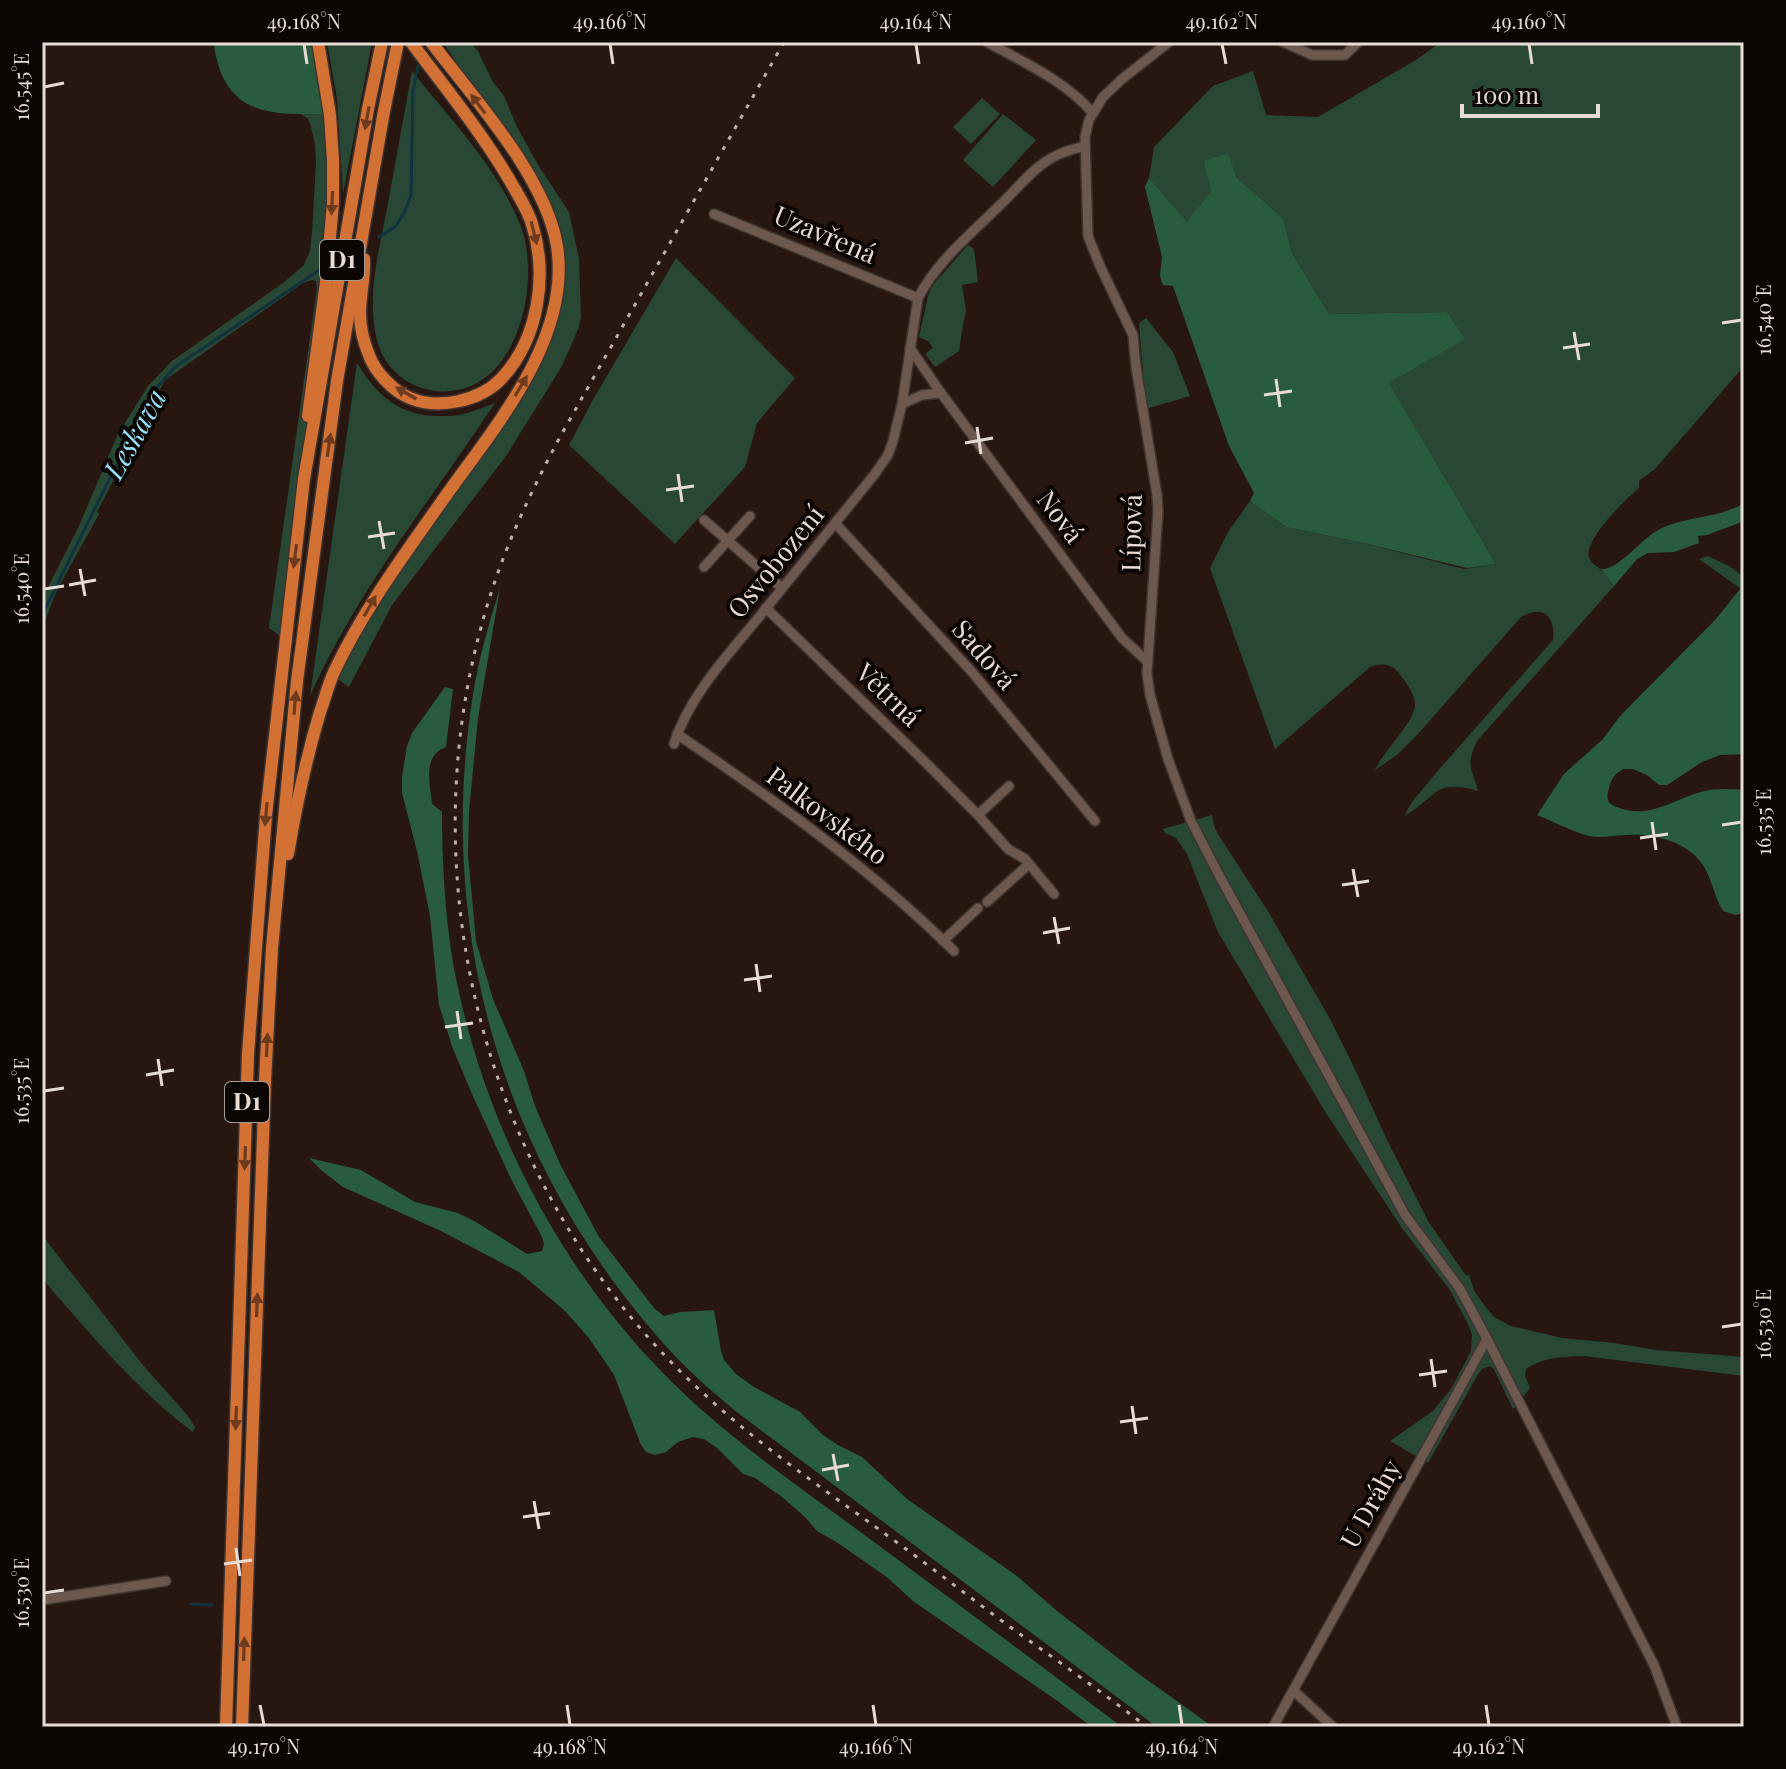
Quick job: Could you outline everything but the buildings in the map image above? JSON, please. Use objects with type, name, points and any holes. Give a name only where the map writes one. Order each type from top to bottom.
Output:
[{"type":"highway","points":[[304,479],[308,409],[326,282],[333,203],[330,115],[318,42]]},
{"type":"highway","name":"D1","points":[[226,1727],[248,1054],[266,815],[304,479],[382,42]]},
{"type":"highway","name":"D1","points":[[242,1727],[272,948],[297,681],[337,381],[398,42]]},
{"type":"highway","points":[[363,231],[365,268],[360,314],[369,357],[378,372],[411,399],[428,402],[455,402],[480,394],[500,380],[529,336],[536,309],[540,283],[532,223],[500,163],[411,42]]},
{"type":"highway","points":[[272,948],[297,801],[332,675],[383,585],[509,406],[536,361],[556,307],[557,246],[544,204],[511,148],[431,42]]},
{"type":"street","points":[[987,42],[1049,76],[1092,112],[1120,81],[1169,42]]},
{"type":"street","points":[[1283,42],[1312,55],[1345,55],[1358,42]]},
{"type":"street","name":"Lípová","points":[[1092,112],[1086,129],[1085,146],[1088,236],[1133,335],[1157,495],[1148,662],[1150,695],[1168,759],[1191,821],[1405,1215],[1460,1289],[1487,1339],[1654,1665],[1677,1727]]},
{"type":"street","name":"Osvobození","points":[[676,739],[684,718],[705,686],[888,455],[905,400],[918,298],[926,283],[937,268],[1052,157],[1085,146]]},
{"type":"street","name":"Uzavřená","points":[[714,214],[918,298]]},
{"type":"street","name":"Nová","points":[[910,348],[937,391],[1122,638],[1148,662]]},
{"type":"street","points":[[905,400],[937,391]]},
{"type":"street","points":[[704,567],[750,516]]},
{"type":"street","points":[[704,520],[782,588]]},
{"type":"street","name":"Sadová","points":[[835,523],[972,672],[1095,821]]},
{"type":"street","name":"Větrná","points":[[766,608],[925,762],[1008,849],[1025,859],[1054,894]]},
{"type":"street","name":"Palkovského","points":[[676,739],[850,858],[954,951]]},
{"type":"street","points":[[978,815],[1009,786]]},
{"type":"street","points":[[943,941],[1029,864]]},
{"type":"street","name":"U Dráhy","points":[[1273,1727],[1487,1339]]},
{"type":"street","points":[[42,1600],[166,1581]]},
{"type":"street","points":[[1293,1690],[1333,1727]]},
{"type":"green space","points":[[214,42],[313,42],[325,115],[279,113],[251,106],[240,99],[221,73]]},
{"type":"green space","points":[[327,42],[372,42],[343,194],[337,99]]},
{"type":"green space","points":[[443,42],[469,42],[478,51],[538,165],[569,212],[579,259],[581,316],[562,366],[506,456],[392,605],[349,687],[332,675],[353,636],[509,406],[547,333],[557,246],[511,148]]},
{"type":"green space","points":[[1441,42],[1744,42],[1744,366],[1655,469],[1639,481],[1639,488],[1616,510],[1592,541],[1589,558],[1614,586],[1477,741],[1470,762],[1478,791],[1444,788],[1404,816],[1442,766],[1553,640],[1550,619],[1542,612],[1521,617],[1418,734],[1398,754],[1375,770],[1415,706],[1412,693],[1398,672],[1385,665],[1370,667],[1275,749],[1210,568],[1228,532],[1250,501],[1286,527],[1464,569],[1496,564],[1389,383],[1464,339],[1447,312],[1329,314],[1292,253],[1283,218],[1236,177],[1211,191],[1187,223],[1149,178],[1154,147],[1213,86],[1253,71],[1266,115],[1318,117]]},
{"type":"green space","points":[[412,71],[486,163],[520,224],[528,261],[526,302],[514,341],[492,372],[460,390],[425,389],[395,372],[384,358],[374,324],[375,274]]},
{"type":"green space","points":[[982,98],[1000,114],[971,144],[953,127]]},
{"type":"green space","points":[[301,114],[325,115],[328,242],[286,640],[269,628],[317,288],[316,281],[312,280],[303,283],[165,380],[97,512],[99,514],[56,592],[42,629],[42,599],[79,526],[118,434],[148,386],[172,361],[304,265],[310,251],[316,163],[310,123]]},
{"type":"green space","points":[[1003,114],[1036,140],[993,187],[963,160]]},
{"type":"green space","points":[[1228,153],[1236,177],[1283,218],[1292,253],[1329,314],[1447,312],[1465,339],[1389,383],[1496,564],[1467,568],[1286,527],[1250,501],[1254,493],[1229,446],[1173,286],[1163,285],[1160,276],[1162,257],[1145,187],[1149,178],[1187,222],[1211,191],[1204,161]]},
{"type":"green space","points":[[968,245],[974,249],[978,282],[962,285],[966,311],[959,351],[935,367],[925,354],[933,348],[928,341],[919,337],[928,296],[932,286]]},
{"type":"green space","points":[[676,258],[795,378],[757,423],[745,467],[675,544],[569,445]]},
{"type":"green space","points":[[1146,318],[1173,352],[1190,396],[1149,408],[1146,408],[1139,323]]},
{"type":"green space","points":[[357,363],[382,395],[414,413],[458,415],[495,403],[373,582],[310,696]]},
{"type":"green space","points":[[1744,503],[1744,521],[1698,536],[1699,543],[1674,552],[1648,553],[1637,559],[1614,586],[1601,569],[1615,565],[1651,534],[1668,525],[1723,512]]},
{"type":"green space","points":[[1708,556],[1744,577],[1744,591],[1699,559]]},
{"type":"green space","points":[[500,588],[478,718],[469,811],[468,855],[476,941],[493,999],[524,1071],[535,1106],[560,1164],[599,1237],[654,1308],[664,1316],[714,1310],[724,1360],[736,1374],[800,1412],[823,1435],[862,1457],[907,1499],[1017,1576],[1057,1611],[1213,1727],[1157,1727],[738,1413],[675,1356],[616,1286],[567,1211],[527,1132],[496,1049],[475,963],[464,875],[464,785],[473,694]]},
{"type":"green space","points":[[1740,589],[1744,591],[1744,754],[1720,755],[1702,762],[1667,785],[1659,785],[1633,769],[1623,769],[1612,779],[1608,795],[1609,802],[1614,806],[1639,811],[1706,791],[1744,790],[1744,913],[1735,915],[1723,911],[1700,861],[1676,843],[1646,835],[1589,836],[1537,815],[1564,774],[1603,739],[1620,716],[1716,619]]},
{"type":"green space","points":[[445,687],[453,689],[446,747],[433,757],[429,779],[432,804],[442,812],[444,888],[453,963],[482,1076],[503,1130],[556,1234],[623,1329],[707,1415],[780,1473],[1122,1727],[1092,1727],[913,1601],[888,1578],[817,1531],[782,1497],[755,1478],[743,1474],[704,1439],[693,1437],[655,1455],[646,1452],[614,1375],[589,1338],[565,1311],[519,1272],[441,1231],[343,1187],[309,1158],[361,1170],[415,1202],[458,1213],[476,1222],[527,1254],[542,1251],[542,1237],[472,1094],[439,1005],[430,916],[402,793],[407,746],[412,733]]},
{"type":"green space","points":[[1212,815],[1218,834],[1269,913],[1330,1019],[1428,1221],[1464,1273],[1469,1274],[1474,1291],[1494,1317],[1511,1326],[1562,1338],[1744,1357],[1744,1376],[1584,1356],[1554,1358],[1526,1369],[1525,1376],[1530,1388],[1513,1409],[1490,1366],[1482,1369],[1477,1376],[1428,1463],[1390,1441],[1433,1411],[1451,1389],[1471,1351],[1472,1335],[1450,1290],[1402,1228],[1326,1113],[1218,932],[1187,854],[1176,838],[1163,829]]},
{"type":"green space","points":[[42,1235],[142,1364],[188,1416],[195,1427],[193,1432],[134,1380],[46,1283],[42,1276]]},
{"type":"waterway","name":"Leskava","points":[[422,51],[423,42]]},
{"type":"waterway","name":"Leskava","points":[[379,237],[396,226],[411,195],[413,91],[419,62]]},
{"type":"waterway","name":"Leskava","points":[[42,615],[152,393],[175,367],[318,271]]},
{"type":"waterway","points":[[191,1604],[212,1605]]},
{"type":"railway","points":[[784,42],[561,435],[517,525],[490,596],[462,724],[455,829],[463,934],[485,1037],[520,1136],[569,1230],[630,1316],[703,1393],[793,1467],[1147,1727]]}]
